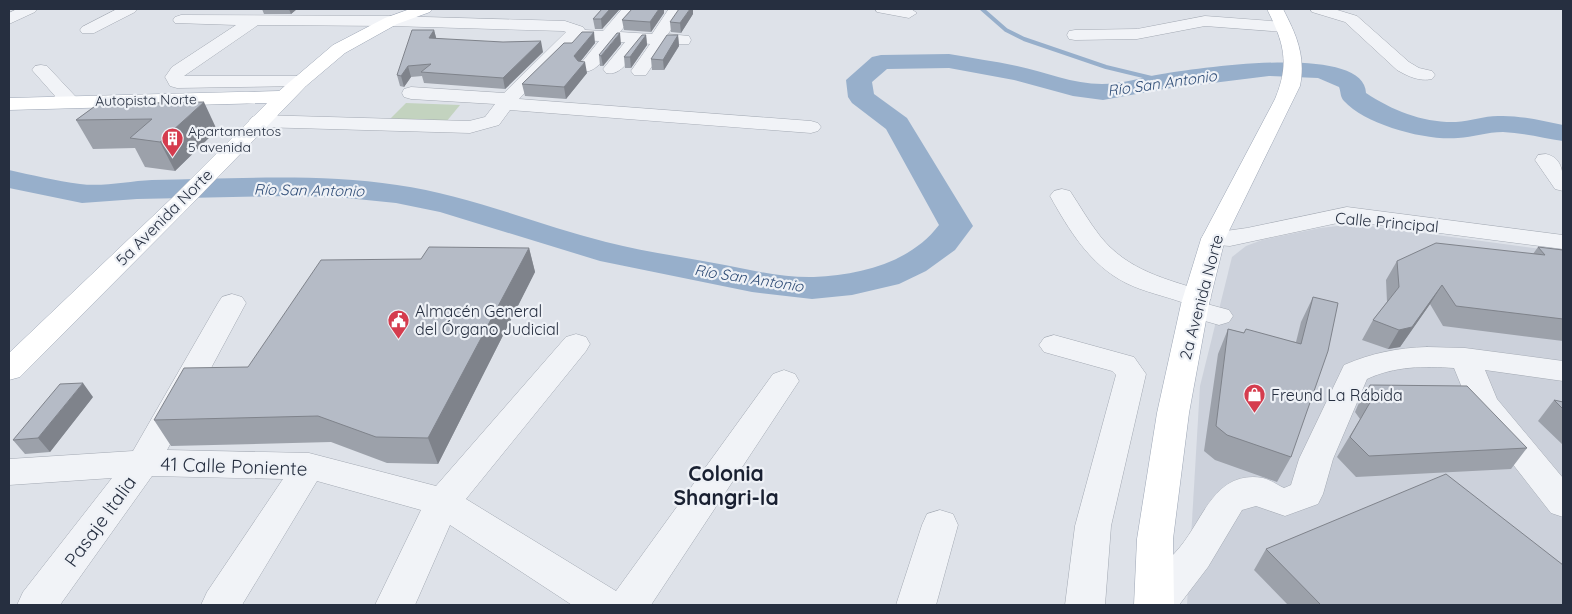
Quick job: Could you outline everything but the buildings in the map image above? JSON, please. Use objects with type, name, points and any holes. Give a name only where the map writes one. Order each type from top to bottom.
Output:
[{"type":"main road","name":"5a Avenida Norte","points":[[9,370],[181,202],[299,82],[339,49],[391,21],[424,9]]},
{"type":"main road","name":"2a Avenida Norte","points":[[1154,605],[1155,539],[1173,412],[1204,308],[1213,239],[1287,94],[1292,80],[1294,54],[1291,41],[1275,9]]},
{"type":"main road","name":"Autopista Norte","points":[[9,104],[284,96]]},
{"type":"main road","name":"Autopista Norte","points":[[9,120],[262,118]]},
{"type":"street","points":[[9,19],[30,9]]},
{"type":"street","points":[[88,30],[129,9]]},
{"type":"street","points":[[587,67],[630,9]]},
{"type":"street","points":[[883,9],[909,13]]},
{"type":"street","points":[[1318,9],[1351,19],[1403,66],[1413,72],[1426,75]]},
{"type":"street","points":[[640,71],[674,13]]},
{"type":"street","points":[[181,20],[391,21],[565,26],[577,30],[507,102],[492,121],[470,126],[262,118]]},
{"type":"street","points":[[255,20],[178,71],[174,77],[177,82],[299,82]]},
{"type":"street","points":[[1075,35],[1137,34],[1205,21],[1284,27]]},
{"type":"street","points":[[574,35],[610,36],[637,33],[660,39],[683,40]]},
{"type":"street","points":[[612,69],[637,33]]},
{"type":"street","points":[[41,70],[66,97],[59,102]]},
{"type":"street","points":[[411,93],[810,127]]},
{"type":"street","points":[[1546,160],[1563,184]]},
{"type":"street","points":[[1062,196],[1081,229],[1096,249],[1106,257],[1133,277],[1204,308]]},
{"type":"street","name":"Calle Principal","points":[[1213,239],[1236,239],[1318,217],[1347,214],[1563,242]]},
{"type":"street","name":"Pasaje Italia","points":[[38,605],[143,462],[232,304]]},
{"type":"street","points":[[395,605],[443,502],[576,344]]},
{"type":"street","points":[[1054,345],[1124,364],[1131,374],[1093,526],[1085,605]]},
{"type":"street","points":[[1154,605],[1195,556],[1230,500],[1246,492],[1263,492],[1272,499],[1285,502],[1306,494],[1316,459],[1355,372],[1365,365],[1425,356],[1465,358],[1563,371]]},
{"type":"street","points":[[1465,358],[1483,404],[1563,503]]},
{"type":"street","points":[[629,605],[784,381]]},
{"type":"street","name":"41 Calle Poniente","points":[[9,472],[143,462],[309,466],[443,502],[605,605]]},
{"type":"street","points":[[221,605],[309,466]]},
{"type":"street","points":[[916,605],[940,525]]},
{"type":"shaded area","points":[[1355,224],[1563,252],[1563,605],[1187,605],[1200,386],[1232,257],[1246,246],[1262,240],[1320,228]]},
{"type":"green space","points":[[406,103],[460,105],[446,122],[390,119]]},
{"type":"waterway","points":[[982,9],[1006,30],[1024,39],[1106,67],[1164,81]]},
{"type":"waterway","name":"Río San Antonio","points":[[9,179],[82,194],[137,190],[287,187],[337,188],[396,194],[446,203],[600,251],[752,281],[812,288],[852,284],[886,276],[914,264],[943,243],[956,226],[897,124],[861,97],[859,80],[881,62],[949,61],[1016,73],[1073,88],[1103,92],[1164,81],[1269,69],[1318,71],[1333,74],[1348,82],[1353,88],[1353,96],[1364,104],[1389,117],[1416,126],[1457,130],[1506,124],[1563,133]]},
{"type":"place","name":"Apartamentos 5 avenida","points":[[172,158]]},
{"type":"place","name":"Almacén General del Órgano Judicial","points":[[399,339]]},
{"type":"place","name":"Freund La Rábida","points":[[1255,414]]},
{"type":"district","name":"Colonia Shangri-la","points":[[726,485]]}]
